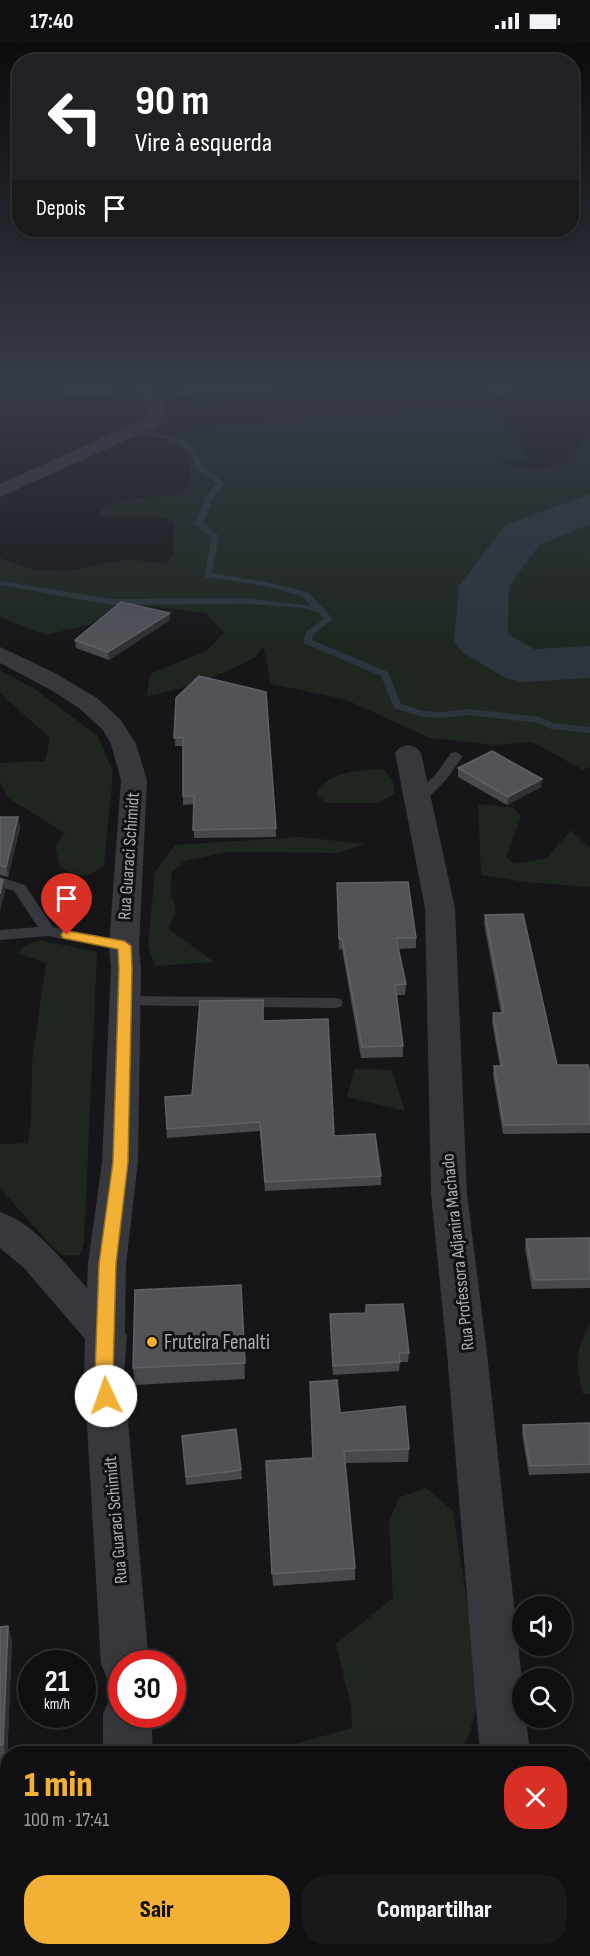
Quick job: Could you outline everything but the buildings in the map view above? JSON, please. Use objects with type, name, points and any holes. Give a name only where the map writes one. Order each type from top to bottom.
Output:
[{"type":"street","points":[[0,491],[37,474]]},
{"type":"street","name":"Rua Guaraci Schimidt","points":[[0,654],[88,702],[113,726],[129,756],[134,780],[124,946],[126,969],[123,1001],[120,1162],[107,1264],[104,1374],[124,1650]]},
{"type":"street","name":"Rua Professora Adjanira Machado","points":[[408,753],[440,908],[448,1194],[469,1365],[504,1746]]},
{"type":"street","points":[[0,1226],[37,1258],[106,1336]]},
{"type":"street","points":[[127,1728],[128,1746]]},
{"type":"lane","points":[[418,800],[441,777],[456,756]]},
{"type":"lane","points":[[0,882],[20,888],[48,932]]},
{"type":"lane","points":[[0,935],[48,932],[124,946]]},
{"type":"lane","points":[[123,1001],[335,1003]]},
{"type":"shaded area","points":[[590,474],[590,767],[583,770],[532,742],[495,745],[430,738],[344,699],[271,684],[263,646],[255,657],[232,669],[187,686],[147,696],[150,674],[206,651],[224,633],[206,613],[129,604],[88,625],[46,635],[0,617],[0,558],[33,570],[69,571],[127,559],[166,564],[173,555],[174,522],[158,516],[102,516],[100,509],[132,499],[179,493],[189,484],[191,475]]},
{"type":"shaded area","points":[[0,670],[36,690],[98,736],[113,772],[104,866],[92,873],[82,876],[60,867],[55,847],[65,833],[8,798],[0,782],[0,763],[45,761],[50,738],[0,693]]},
{"type":"shaded area","points":[[383,769],[392,779],[395,793],[379,803],[326,803],[316,794],[322,786],[336,776],[354,771]]},
{"type":"shaded area","points":[[478,804],[514,808],[521,817],[506,857],[514,864],[547,858],[571,830],[590,848],[590,887],[525,882],[481,875]]},
{"type":"shaded area","points":[[301,837],[365,844],[338,853],[228,852],[185,861],[172,872],[170,892],[176,908],[169,929],[214,962],[155,966],[148,946],[155,872],[175,845]]},
{"type":"shaded area","points":[[40,940],[97,952],[84,1243],[80,1255],[64,1255],[53,1248],[0,1188],[0,1144],[28,1143],[31,1121],[32,1062],[46,963],[19,954],[21,948]]},
{"type":"shaded area","points":[[354,1069],[392,1070],[405,1111],[347,1097]]},
{"type":"shaded area","points":[[590,1323],[590,1394],[583,1394],[578,1357],[581,1342]]},
{"type":"shaded area","points":[[426,1488],[453,1511],[481,1695],[465,1746],[288,1746],[352,1728],[351,1706],[336,1644],[393,1598],[389,1521],[400,1497]]},
{"type":"waterway","points":[[209,474],[221,483],[209,497],[199,524],[215,536],[208,575],[266,584],[305,594],[329,619],[310,633],[307,641],[385,674],[397,706],[422,714],[441,715],[469,712],[540,720],[551,726],[590,730]]},
{"type":"waterway","points":[[590,508],[522,535],[484,586],[481,641],[524,666],[590,662]]},
{"type":"waterway","points":[[0,583],[111,602],[246,601],[304,606],[320,611]]},
{"type":"place","name":"Fruteira Fenalti","points":[[152,1342]]},
{"type":"route","points":[[67,935],[124,946],[126,969],[123,1001],[120,1162],[107,1264],[104,1374],[106,1396]]}]
